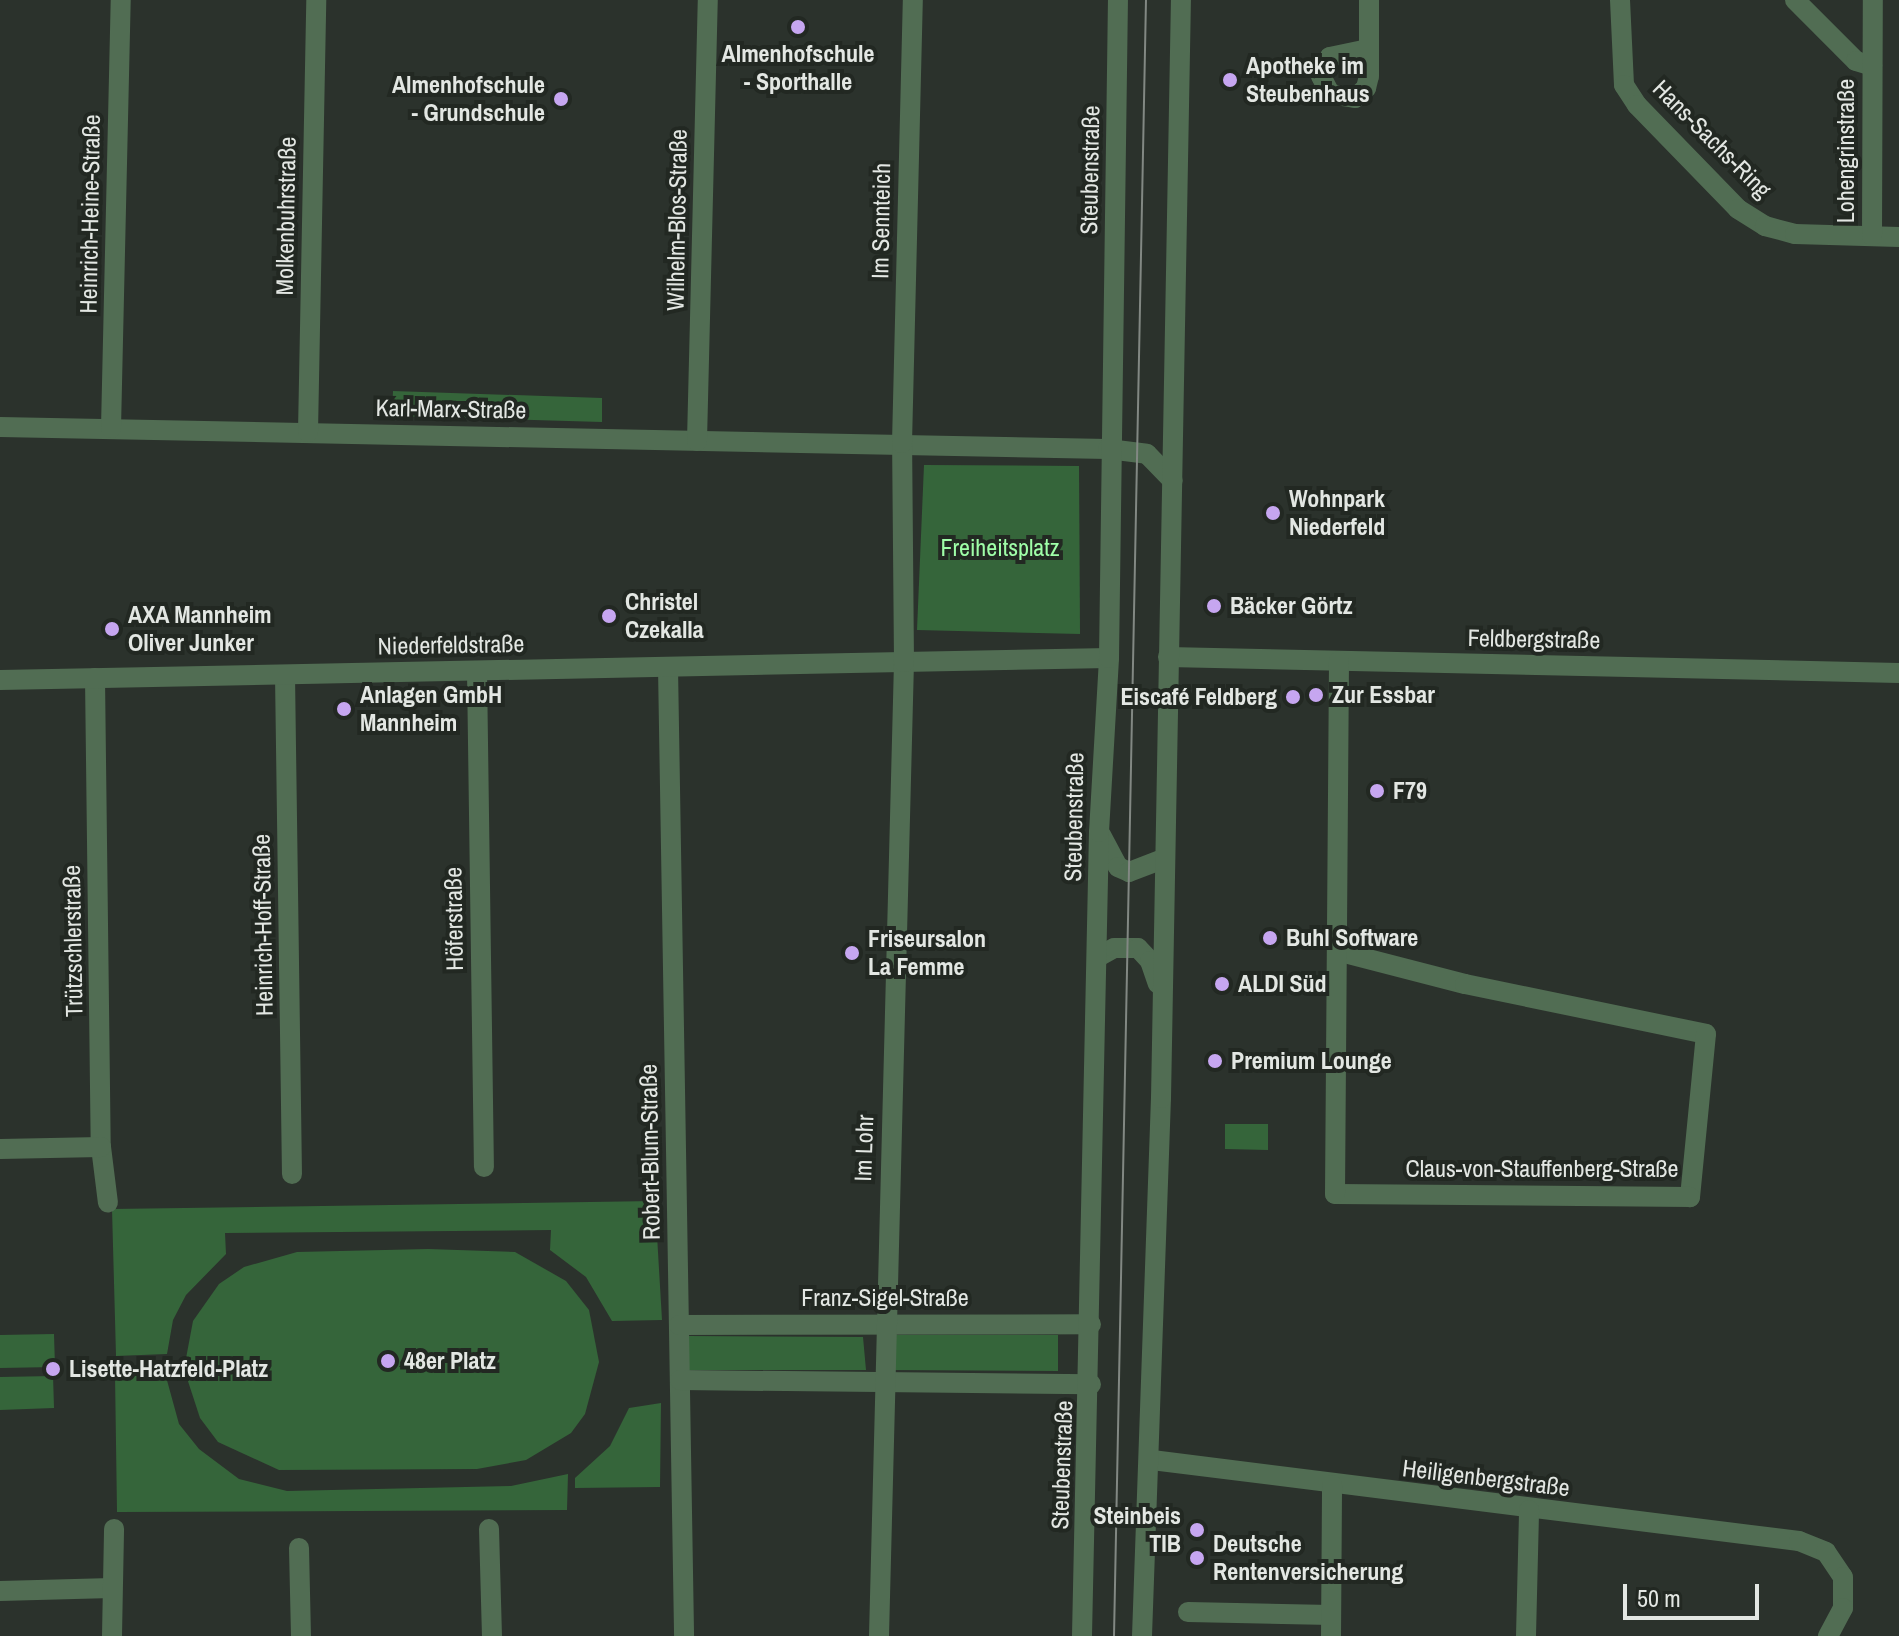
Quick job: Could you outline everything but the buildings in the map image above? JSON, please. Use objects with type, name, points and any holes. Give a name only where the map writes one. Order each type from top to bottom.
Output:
[{"type":"street","name":"Heinrich-Heine-Straße","points":[[111,428],[121,0]]},
{"type":"street","name":"Molkenbuhrstraße","points":[[308,432],[316,0]]},
{"type":"street","name":"Wilhelm-Blos-Straße","points":[[697,441],[708,0]]},
{"type":"street","name":"Im Sennteich","points":[[902,443],[913,0]]},
{"type":"street","name":"Steubenstraße","points":[[1082,1636],[1091,1384],[1099,832],[1109,658],[1108,449],[1118,0]]},
{"type":"street","points":[[1142,1636],[1152,1460],[1163,999],[1163,859],[1181,0]]},
{"type":"street","points":[[1368,49],[1369,0]]},
{"type":"street","name":"Hans-Sachs-Ring","points":[[1620,0],[1624,85],[1637,105],[1738,209],[1765,226],[1795,234],[1899,237]]},
{"type":"street","name":"Lohengrinstraße","points":[[1795,0],[1856,61],[1872,66]]},
{"type":"street","name":"Lohengrinstraße","points":[[1872,236],[1873,0]]},
{"type":"street","name":"Karl-Marx-Straße","points":[[0,427],[902,443]]},
{"type":"street","points":[[1109,658],[904,662],[902,443],[1108,449],[1147,454],[1173,481]]},
{"type":"street","name":"Feldbergstraße","points":[[1168,657],[1899,673]]},
{"type":"street","name":"Claus-von-Stauffenberg-Straße","points":[[1337,951],[1465,984],[1706,1034],[1690,1197],[1335,1194],[1339,661]]},
{"type":"street","name":"Niederfeldstraße","points":[[0,680],[904,662]]},
{"type":"street","name":"Im Lohr","points":[[879,1636],[904,662]]},
{"type":"street","name":"Robert-Blum-Straße","points":[[668,667],[684,1636]]},
{"type":"street","name":"Höferstraße","points":[[477,671],[484,1167]]},
{"type":"street","name":"Heinrich-Hoff-Straße","points":[[285,675],[292,1174]]},
{"type":"street","name":"Trützschlerstraße","points":[[95,678],[101,1147],[108,1203]]},
{"type":"street","points":[[1099,832],[1118,867],[1129,872],[1163,859]]},
{"type":"street","points":[[1098,957],[1128,946],[1145,953],[1163,999]]},
{"type":"street","points":[[0,1149],[101,1147]]},
{"type":"street","name":"Franz-Sigel-Straße","points":[[679,1325],[1091,1324]]},
{"type":"street","points":[[680,1380],[1091,1384]]},
{"type":"street","name":"Heiligenbergstraße","points":[[1152,1460],[1813,1545],[1826,1552],[1843,1577],[1843,1608],[1828,1636]]},
{"type":"street","points":[[1331,1636],[1332,1485]]},
{"type":"street","points":[[1526,1636],[1529,1510]]},
{"type":"street","points":[[112,1636],[114,1529]]},
{"type":"street","points":[[489,1529],[492,1636]]},
{"type":"street","points":[[299,1548],[301,1636]]},
{"type":"street","points":[[0,1591],[112,1588]]},
{"type":"street","points":[[1188,1612],[1331,1615]]},
{"type":"green space","points":[[393,391],[602,398],[602,422],[392,416]]},
{"type":"green space","name":"Freiheitsplatz","points":[[924,465],[1079,466],[1080,634],[917,630]]},
{"type":"green space","points":[[1225,1124],[1268,1124],[1268,1150],[1225,1149]]},
{"type":"green space","points":[[655,1201],[662,1320],[612,1321],[586,1277],[550,1250],[551,1230],[225,1233],[226,1254],[186,1295],[173,1320],[167,1354],[116,1356],[112,1209]]},
{"type":"green space","points":[[428,1249],[515,1252],[566,1281],[589,1310],[599,1362],[585,1414],[571,1433],[526,1460],[477,1469],[279,1470],[218,1442],[200,1418],[184,1369],[193,1321],[219,1284],[244,1267],[297,1252]]},
{"type":"green space","points":[[54,1334],[55,1367],[0,1368],[0,1335]]},
{"type":"green space","points":[[891,1335],[1058,1335],[1058,1371],[891,1370]]},
{"type":"green space","points":[[689,1336],[863,1337],[866,1370],[689,1370]]},
{"type":"green space","points":[[165,1373],[179,1424],[199,1449],[239,1479],[287,1491],[511,1486],[568,1474],[567,1510],[117,1512],[115,1375]]},
{"type":"green space","points":[[53,1376],[54,1408],[0,1410],[0,1377]]},
{"type":"green space","points":[[661,1403],[660,1487],[575,1488],[575,1478],[610,1446],[629,1408]]},
{"type":"tram line","points":[[1114,1636],[1146,0]]},
{"type":"place","name":"Almenhofschule - Sporthalle","points":[[798,27]]},
{"type":"place","name":"Apotheke im Steubenhaus","points":[[1230,80]]},
{"type":"place","name":"Almenhofschule - Grundschule","points":[[561,99]]},
{"type":"place","name":"Wohnpark Niederfeld","points":[[1273,513]]},
{"type":"place","name":"Bäcker Görtz","points":[[1214,606]]},
{"type":"place","name":"Christel Czekalla","points":[[609,616]]},
{"type":"place","name":"AXA Mannheim Oliver Junker","points":[[112,629]]},
{"type":"place","name":"Zur Essbar","points":[[1316,695]]},
{"type":"place","name":"Eiscafé Feldberg","points":[[1293,697]]},
{"type":"place","name":"Anlagen GmbH Mannheim","points":[[344,709]]},
{"type":"place","name":"F79","points":[[1377,791]]},
{"type":"place","name":"Buhl Software","points":[[1270,938]]},
{"type":"place","name":"Friseursalon La Femme","points":[[852,953]]},
{"type":"place","name":"ALDI Süd","points":[[1222,984]]},
{"type":"place","name":"Premium Lounge","points":[[1215,1061]]},
{"type":"place","name":"48er Platz","points":[[388,1361]]},
{"type":"place","name":"Lisette-Hatzfeld-Platz","points":[[53,1369]]},
{"type":"place","name":"Steinbeis TIB","points":[[1197,1530]]},
{"type":"place","name":"Deutsche Rentenversicherung","points":[[1197,1558]]}]
